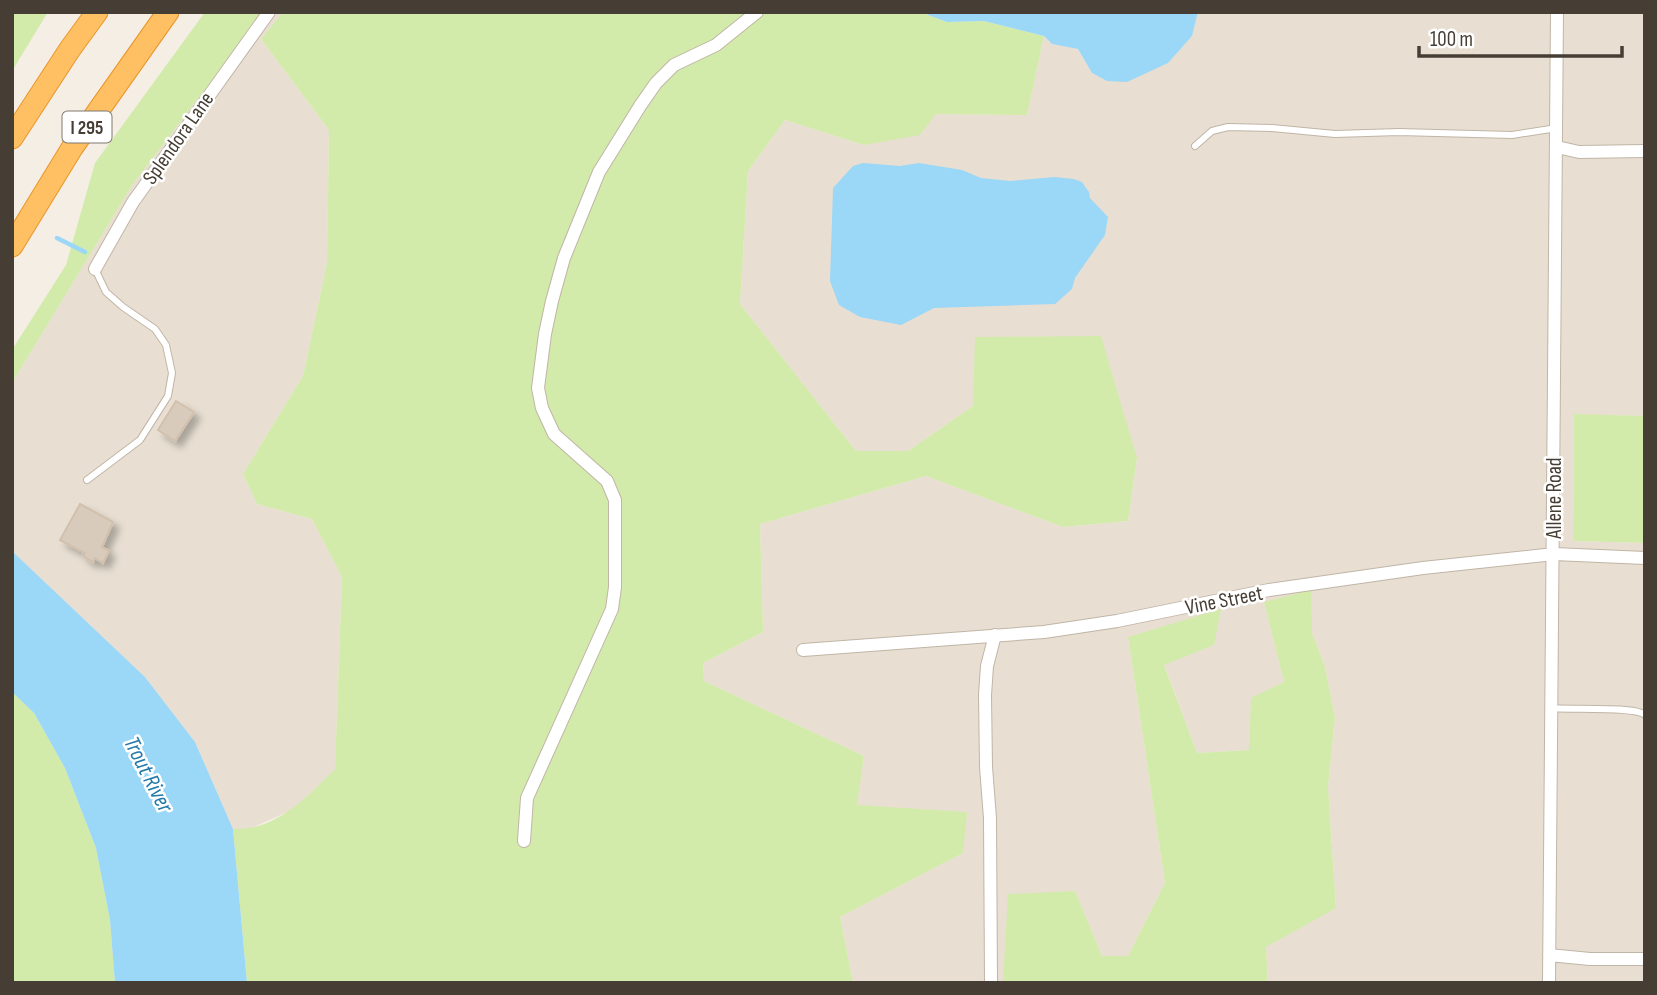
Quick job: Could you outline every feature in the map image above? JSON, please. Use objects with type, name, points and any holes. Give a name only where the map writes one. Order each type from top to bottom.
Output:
[{"type":"highway","name":"I 295","points":[[12,138],[97,12]]},
{"type":"highway","name":"I 295","points":[[12,246],[72,148],[168,12]]},
{"type":"street","name":"Splendora Lane","points":[[95,269],[133,202],[269,12]]},
{"type":"street","points":[[524,841],[527,798],[612,609],[615,587],[615,500],[607,481],[555,434],[542,408],[538,388],[545,334],[564,258],[599,172],[656,83],[674,65],[716,45],[757,12]]},
{"type":"street","name":"Allene Road","points":[[1549,983],[1557,12]]},
{"type":"street","points":[[1557,147],[1579,152],[1645,151]]},
{"type":"street","name":"Vine Street","points":[[803,650],[1044,632],[1116,621],[1269,590],[1423,568],[1554,554],[1645,558]]},
{"type":"street","points":[[991,983],[990,818],[985,695],[995,635]]},
{"type":"street","points":[[1549,955],[1590,959],[1645,959]]},
{"type":"lane","points":[[1195,146],[1212,131],[1228,127],[1335,134],[1399,132],[1512,135],[1557,128]]},
{"type":"lane","points":[[87,480],[140,440],[168,396],[172,373],[166,345],[155,329],[106,292],[95,269]]},
{"type":"lane","points":[[1552,708],[1631,709],[1641,711],[1645,715]]},
{"type":"shaded area","points":[[264,12],[283,12],[261,39],[329,130],[327,263],[303,376],[243,474],[257,504],[312,519],[342,577],[335,770],[294,809],[249,829],[233,829],[195,742],[145,677],[12,551],[12,383],[133,184]]},
{"type":"shaded area","points":[[1198,12],[1645,12],[1645,416],[1574,415],[1573,541],[1645,543],[1645,983],[1268,983],[1266,947],[1336,907],[1328,787],[1335,717],[1325,667],[1312,633],[1264,602],[1284,682],[1251,699],[1250,750],[1197,753],[1164,664],[1214,645],[1128,637],[1165,883],[1128,956],[1102,956],[1075,891],[1004,981],[1011,983],[853,983],[840,917],[963,853],[856,805],[864,756],[704,681],[703,663],[763,632],[760,524],[926,476],[1063,527],[1128,521],[1137,458],[973,406],[908,451],[856,451],[740,304],[748,171],[785,120],[864,145],[936,114],[1027,115],[1044,36],[1052,44],[1078,49],[1092,73],[1107,81],[1192,36]]},
{"type":"green space","points":[[12,12],[48,12],[12,71]]},
{"type":"green space","points":[[205,12],[264,12],[133,184],[12,383],[12,350],[66,265],[95,163]]},
{"type":"green space","points":[[283,12],[927,12],[928,15],[947,22],[984,21],[1044,36],[1027,115],[936,114],[920,135],[864,145],[785,120],[748,171],[740,304],[856,451],[908,451],[973,406],[975,337],[1101,336],[1137,458],[1128,521],[1063,527],[926,476],[760,524],[763,632],[703,663],[704,681],[864,756],[857,805],[967,812],[963,853],[840,917],[853,983],[247,983],[233,829],[249,828],[277,818],[302,801],[335,769],[342,577],[312,519],[257,504],[243,474],[303,376],[327,263],[329,130],[261,39]]},
{"type":"green space","points":[[1574,414],[1645,416],[1645,543],[1573,541]]},
{"type":"green space","points":[[1311,590],[1312,633],[1325,667],[1335,717],[1328,787],[1336,908],[1266,947],[1268,983],[1003,981],[1008,894],[1075,891],[1102,956],[1128,956],[1165,883],[1128,637],[1221,609],[1214,645],[1164,665],[1197,753],[1249,750],[1251,698],[1284,682],[1264,602]]},
{"type":"green space","points":[[12,692],[34,713],[65,768],[96,848],[110,920],[115,983],[12,983]]},
{"type":"water","points":[[927,12],[1198,12],[1192,36],[1168,63],[1127,82],[1107,81],[1092,73],[1078,49],[1052,44],[1044,36],[984,21],[947,22],[928,15]]},
{"type":"water","points":[[863,163],[900,166],[919,163],[962,170],[981,178],[1010,181],[1054,177],[1074,179],[1082,182],[1090,198],[1108,217],[1105,235],[1075,278],[1072,289],[1055,304],[934,308],[901,325],[860,317],[839,305],[830,281],[833,188],[853,166]]},
{"type":"water","name":"Trout River","points":[[12,551],[145,677],[195,742],[233,829],[247,983],[115,983],[110,920],[96,848],[65,768],[34,713],[12,692]]},
{"type":"building","points":[[176,401],[194,412],[175,441],[158,430]]},
{"type":"building","points":[[80,504],[113,522],[102,547],[109,551],[103,563],[95,558],[93,562],[83,556],[85,553],[60,540]]},
{"type":"waterway","points":[[57,238],[85,252]]}]
